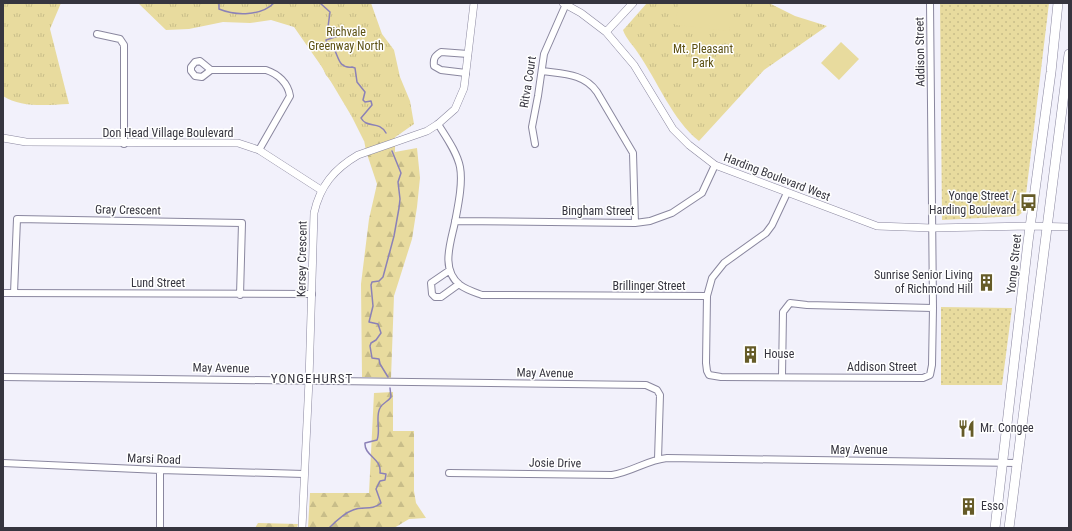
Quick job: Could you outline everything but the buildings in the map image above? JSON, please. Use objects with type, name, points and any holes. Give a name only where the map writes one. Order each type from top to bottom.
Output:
[{"type":"main road","name":"Yonge Street","points":[[995,528],[1001,463],[1030,226],[1051,72],[1058,3]]},
{"type":"main road","points":[[1009,528],[1046,227],[1056,168],[1069,54]]},
{"type":"street","name":"Kersey Crescent","points":[[302,528],[309,380],[314,213],[317,200],[321,190],[333,173],[351,159],[363,153],[387,146],[427,130],[438,124],[455,109],[464,88],[474,3]]},
{"type":"street","name":"Harding Boulevard West","points":[[565,3],[606,32],[634,66],[673,128],[689,145],[715,165],[877,226],[932,228],[1030,226],[1069,227]]},
{"type":"street","name":"Ritva Court","points":[[535,144],[532,127],[544,54],[565,3]]},
{"type":"street","points":[[606,32],[633,3]]},
{"type":"street","name":"Addison Street","points":[[707,296],[707,373],[721,377],[782,376],[876,378],[927,377],[932,372],[933,308],[930,3]]},
{"type":"street","points":[[97,34],[120,39],[124,45],[124,144]]},
{"type":"street","points":[[466,73],[441,70],[434,66],[433,60],[441,52],[468,54]]},
{"type":"street","points":[[211,70],[266,70],[274,73],[289,89],[290,96],[259,150]]},
{"type":"street","points":[[542,71],[567,74],[585,79],[592,84],[597,92],[633,153],[635,223]]},
{"type":"street","points":[[438,124],[458,158],[461,176],[448,258],[450,270],[459,284],[441,297],[435,297],[432,294],[431,283],[450,270]]},
{"type":"street","name":"Don Head Village Boulevard","points":[[3,138],[26,142],[124,144],[238,143],[259,150],[321,190]]},
{"type":"street","name":"Bingham Street","points":[[455,221],[635,223],[650,221],[672,213],[702,193],[715,165]]},
{"type":"street","points":[[707,296],[712,278],[724,263],[758,240],[769,229],[787,193]]},
{"type":"street","name":"Gray Crescent","points":[[14,293],[17,219],[242,223],[240,295]]},
{"type":"street","name":"Brillinger Street","points":[[459,284],[476,293],[493,296],[707,296]]},
{"type":"street","name":"Lund Street","points":[[3,293],[240,295],[312,294]]},
{"type":"street","points":[[782,376],[783,312],[790,303],[806,305],[933,308]]},
{"type":"street","name":"May Avenue","points":[[3,377],[646,385],[657,390],[660,395],[658,459],[1017,464]]},
{"type":"street","name":"Josie Drive","points":[[449,473],[612,475],[621,474],[649,461],[658,459]]},
{"type":"street","name":"Marsi Road","points":[[3,463],[160,470],[304,474]]},
{"type":"street","points":[[160,470],[160,528]]},
{"type":"green space","points":[[3,3],[61,3],[50,29],[69,104],[34,105],[10,100],[3,96]]},
{"type":"green space","name":"Richvale Greenway North","points":[[138,3],[371,3],[382,34],[394,50],[400,77],[410,101],[414,124],[394,138],[364,141],[352,117],[324,70],[294,27],[271,20],[250,23],[223,22],[189,29],[166,30]]},
{"type":"green space","name":"Mt. Pleasant Park","points":[[647,3],[769,3],[795,16],[827,26],[764,70],[699,141],[681,123],[624,33],[623,30]]},
{"type":"green space","points":[[678,3],[732,3],[729,31],[676,25]]},
{"type":"green space","points":[[940,3],[1049,3],[1024,211],[1018,216],[942,220]]},
{"type":"green space","points":[[307,36],[395,134],[395,152],[417,148],[420,178],[417,207],[412,239],[394,296],[391,378],[362,377],[361,284],[369,219],[377,184],[366,151],[360,118],[326,75]]},
{"type":"green space","points":[[841,42],[859,59],[839,80],[821,63]]},
{"type":"green space","points":[[941,307],[1012,308],[1002,385],[941,385]]},
{"type":"green space","points":[[393,392],[393,431],[414,431],[414,491],[416,503],[426,518],[409,519],[394,528],[308,528],[310,493],[369,493],[374,393]]},
{"type":"green space","points":[[258,523],[298,524],[297,528],[255,528]]},
{"type":"waterway","points":[[219,3],[219,9],[240,14],[248,14],[262,10],[274,3]]},
{"type":"waterway","points":[[320,3],[330,12],[328,27],[333,30],[336,28],[339,33],[338,36],[326,40],[328,46],[333,47],[341,64],[347,67],[355,68],[357,82],[365,92],[363,100],[365,102],[371,101],[372,105],[361,118],[366,123],[377,125],[386,133]]},
{"type":"waterway","points":[[388,377],[380,364],[379,359],[372,358],[371,343],[376,340],[381,333],[378,324],[369,322],[373,306],[371,285],[372,282],[379,281],[383,277],[394,236],[399,208],[400,199],[398,182],[401,173],[392,151]]},
{"type":"waterway","points":[[329,528],[350,511],[371,508],[381,503],[376,489],[380,481],[385,480],[386,474],[380,473],[380,468],[376,460],[367,451],[365,443],[377,440],[379,412],[381,406],[391,397],[390,388]]},
{"type":"place","name":"Yonge Street / Harding Boulevard","points":[[1029,203]]},
{"type":"place","name":"Sunrise Senior Living of Richmond Hill","points":[[986,282]]},
{"type":"place","name":"House","points":[[751,354]]},
{"type":"place","name":"Mr. Congee","points":[[967,428]]},
{"type":"place","name":"Esso","points":[[968,506]]},
{"type":"district","name":"YONGEHURST","points":[[312,378]]}]
